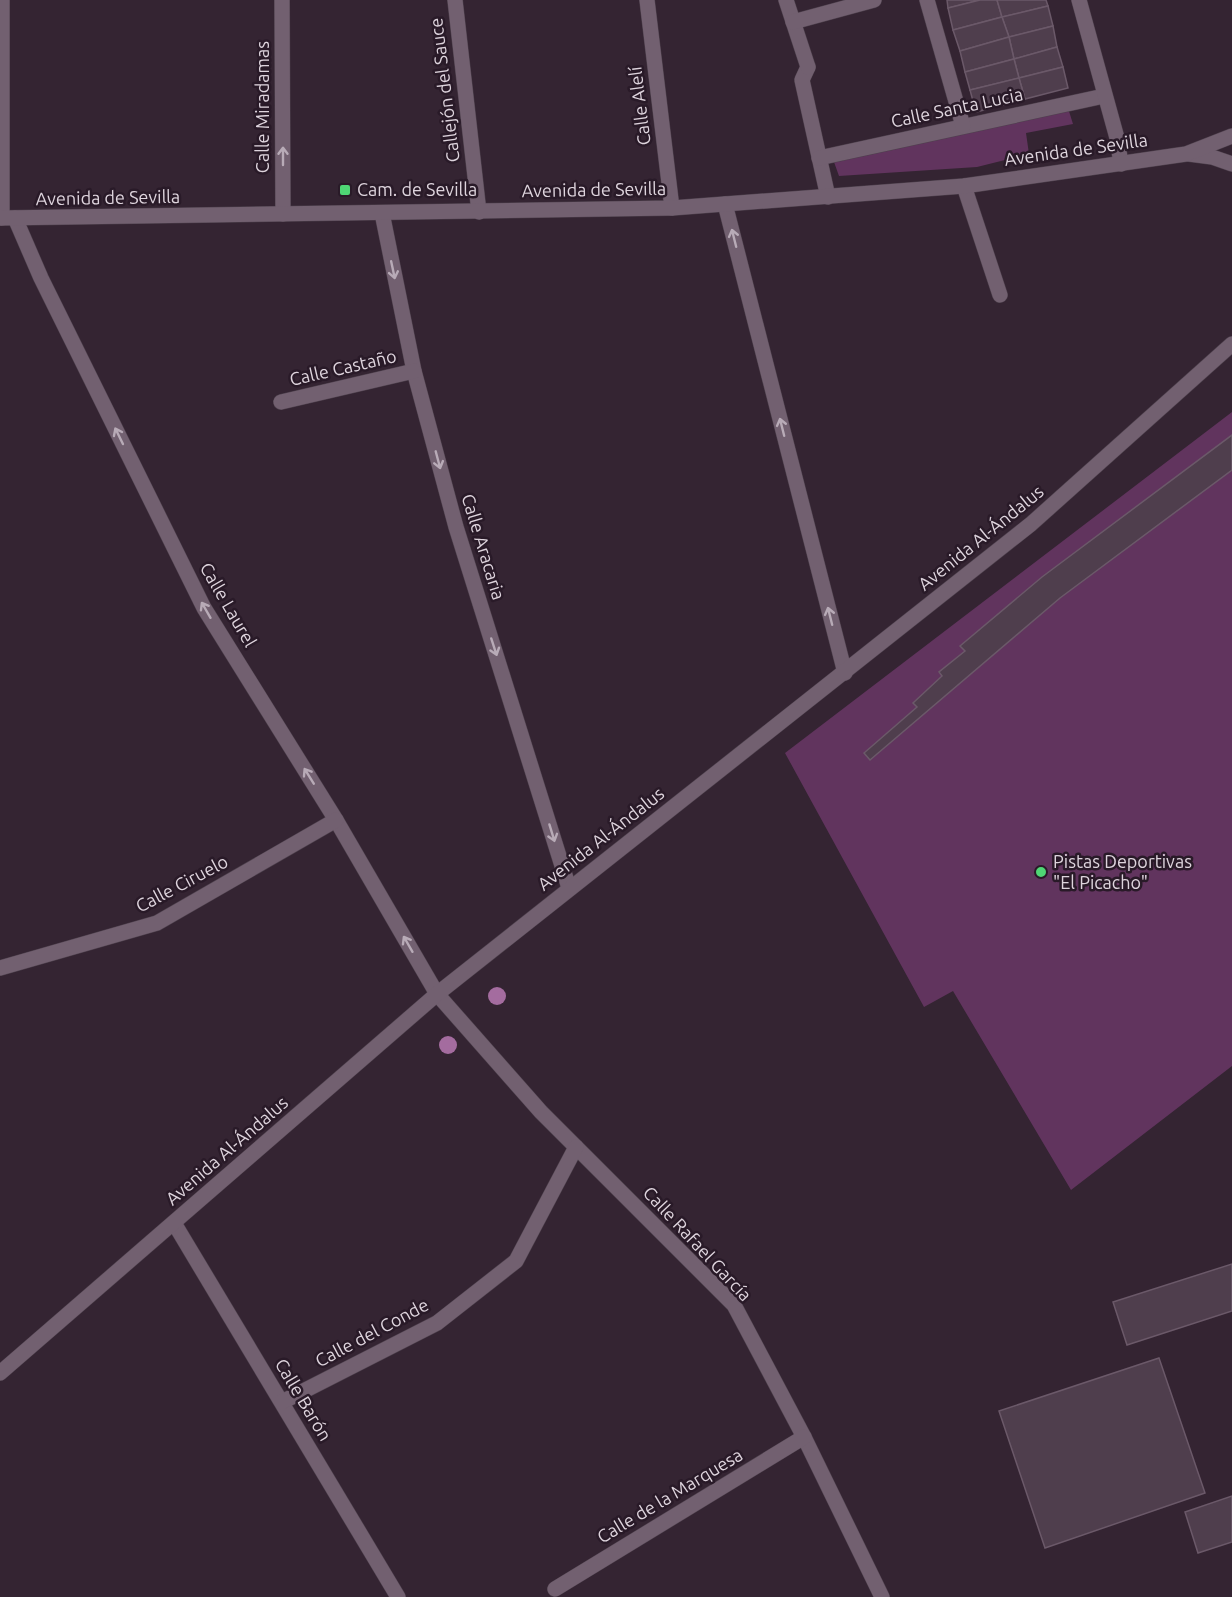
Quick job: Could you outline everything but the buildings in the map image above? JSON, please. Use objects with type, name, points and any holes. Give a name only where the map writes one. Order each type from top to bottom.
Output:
[{"type":"street","points":[[2,0],[6,218]]},
{"type":"street","name":"Calle Miradamas","points":[[282,0],[283,214]]},
{"type":"street","name":"Callejón del Sauce","points":[[454,0],[479,212]]},
{"type":"street","name":"Calle Alelí","points":[[647,0],[672,208]]},
{"type":"street","points":[[786,0],[808,67],[801,80],[828,196]]},
{"type":"street","points":[[793,22],[833,5],[874,0]]},
{"type":"street","points":[[927,0],[963,126]]},
{"type":"street","points":[[1079,0],[1121,164]]},
{"type":"street","name":"Calle Santa Lucia","points":[[819,158],[1104,96]]},
{"type":"street","name":"Avenida de Sevilla","points":[[6,218],[672,208],[964,186],[1186,154],[1232,136]]},
{"type":"street","name":"Avenida de Sevilla","points":[[1186,154],[1212,156],[1232,164]]},
{"type":"street","points":[[964,186],[1000,295]]},
{"type":"street","points":[[725,204],[845,673]]},
{"type":"street","name":"Calle Aracaria","points":[[382,213],[414,371],[456,527],[569,888]]},
{"type":"street","name":"Calle Laurel","points":[[6,218],[41,278],[204,608],[336,820],[437,994]]},
{"type":"street","name":"Avenida Al-Ándalus","points":[[0,1372],[437,994],[1031,524],[1232,344]]},
{"type":"street","name":"Calle Castaño","points":[[281,402],[414,371]]},
{"type":"street","name":"Calle Ciruelo","points":[[0,968],[157,923],[336,820]]},
{"type":"street","name":"Calle Rafael García","points":[[437,994],[541,1112],[734,1305],[804,1437],[882,1597]]},
{"type":"street","name":"Calle del Conde","points":[[282,1402],[437,1323],[516,1261],[576,1147]]},
{"type":"street","name":"Calle Barón","points":[[174,1223],[398,1597]]},
{"type":"street","name":"Calle de la Marquesa","points":[[555,1589],[804,1437]]},
{"type":"shaded area","points":[[1068,108],[1073,124],[1026,133],[1029,154],[977,167],[839,176],[834,162]]},
{"type":"shaded area","name":"Pistas Deportivas \"El Picacho\"","points":[[1232,412],[1232,1066],[1071,1190],[953,991],[924,1007],[785,753]]},
{"type":"place","name":"Cam. de Sevilla","points":[[345,190]]},
{"type":"place","name":"Pistas Deportivas \"El Picacho\"","points":[[1041,872]]}]
